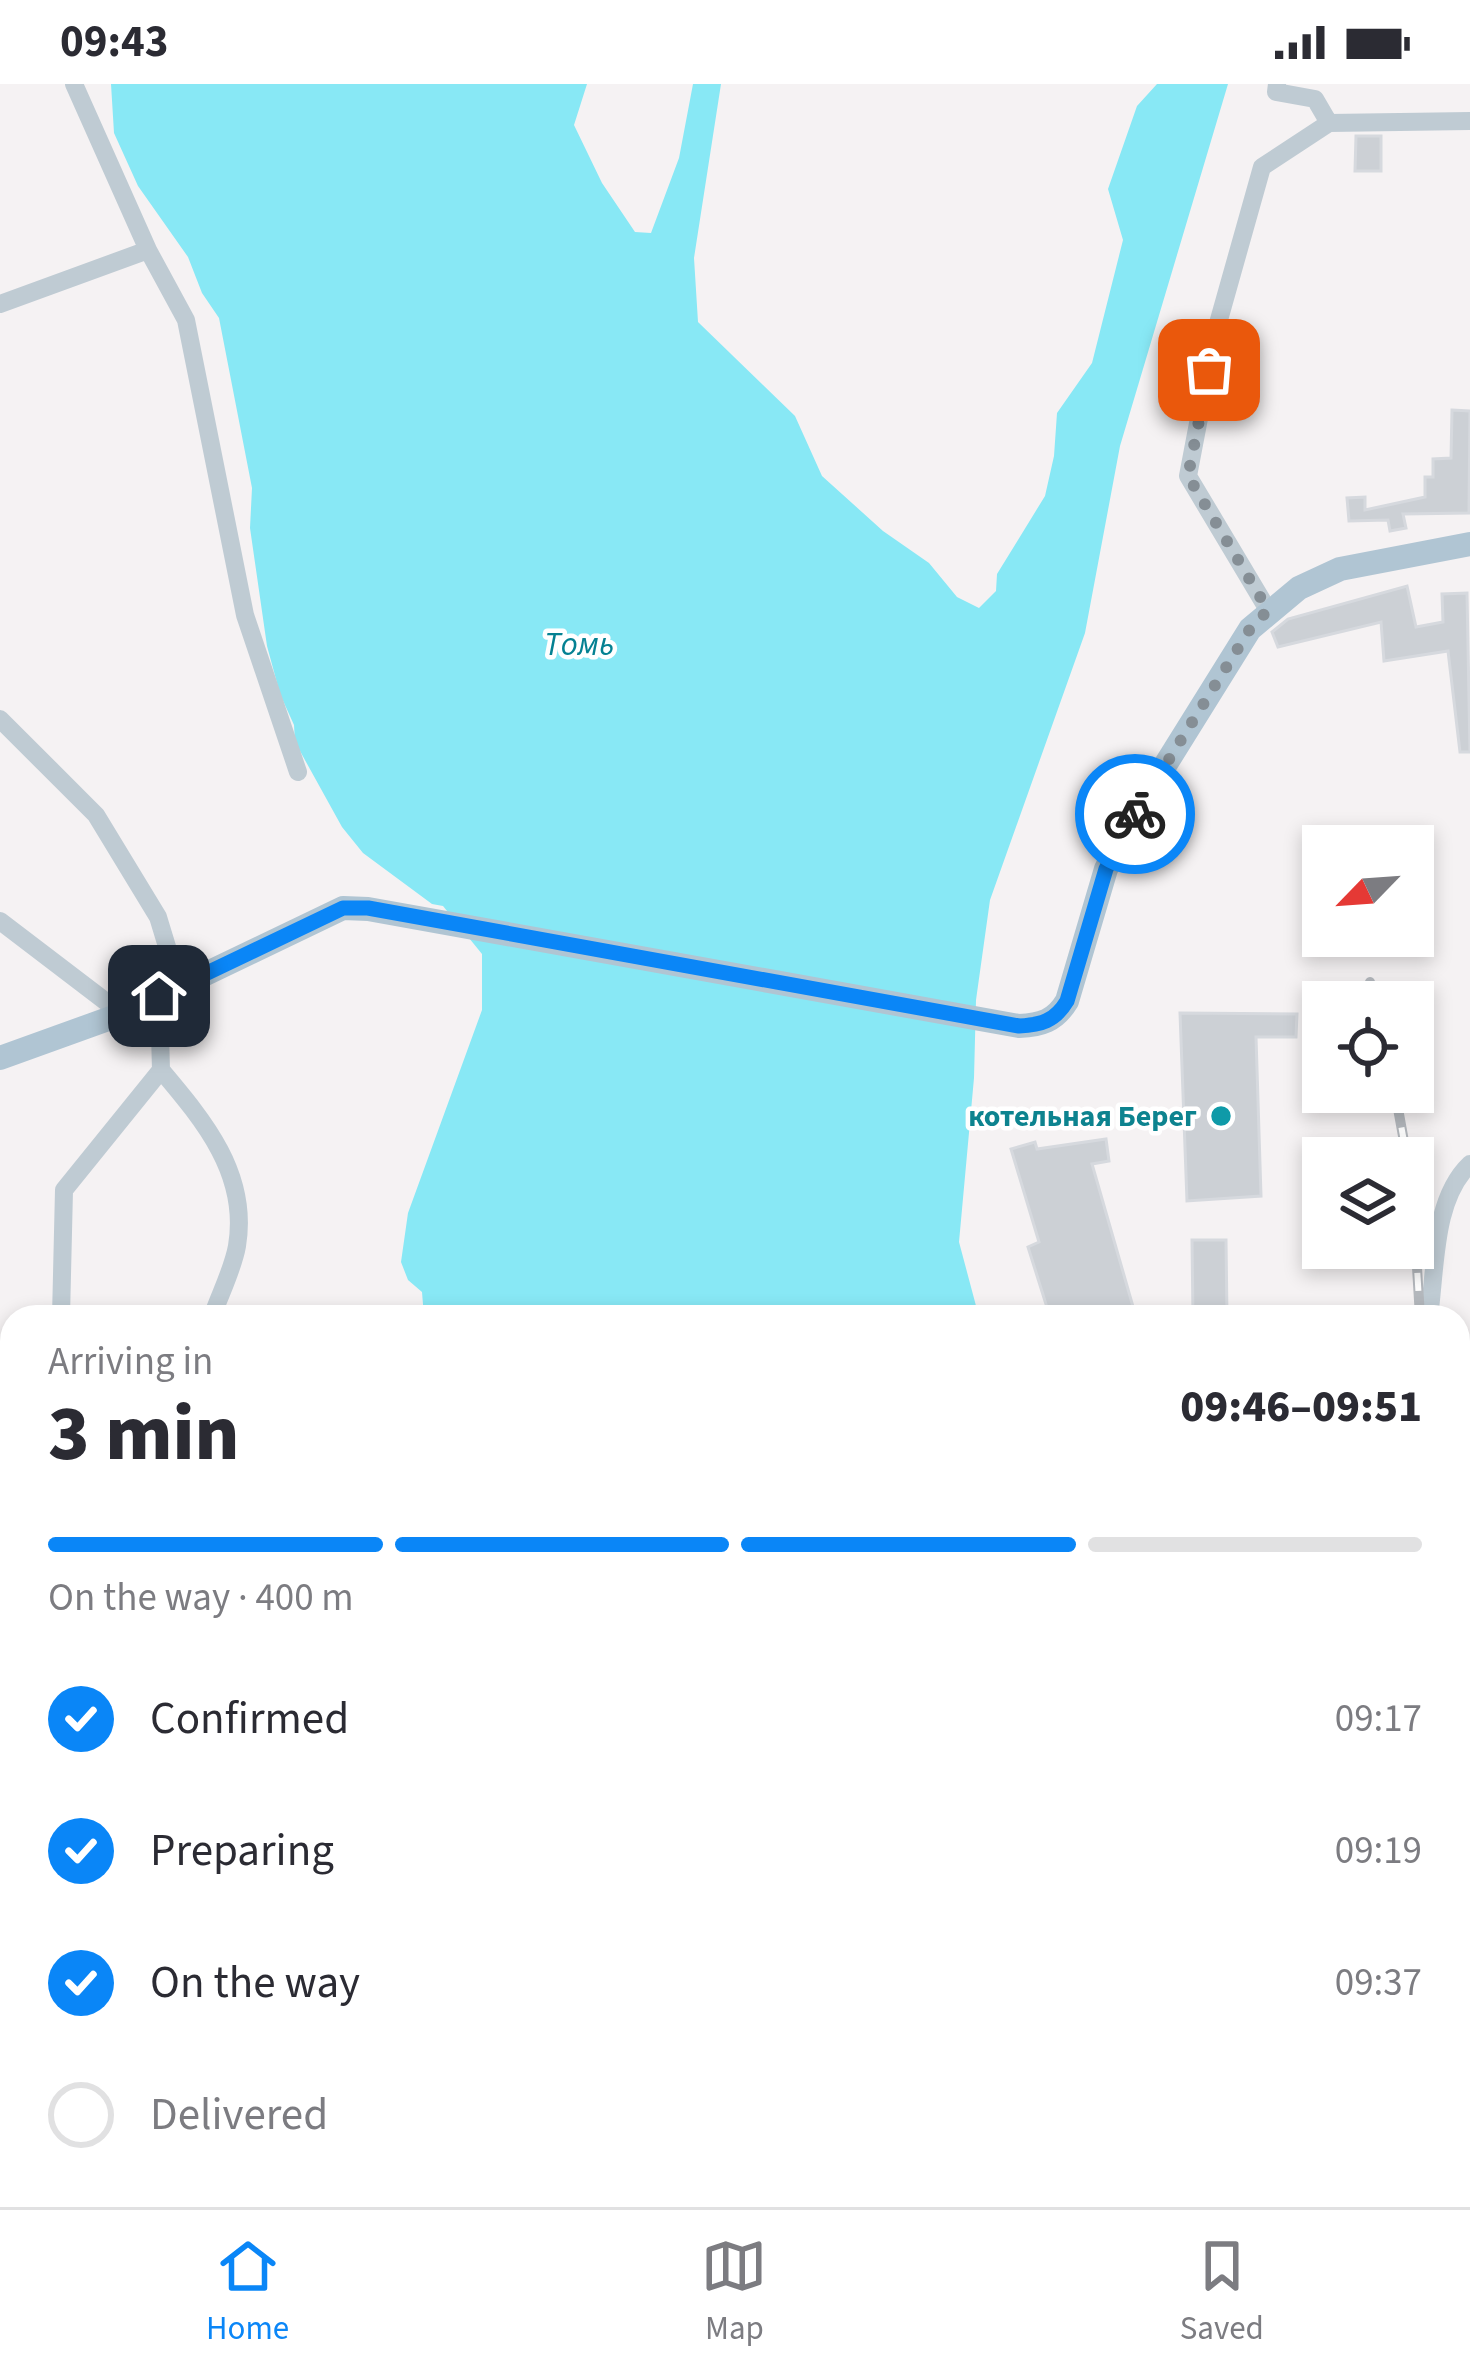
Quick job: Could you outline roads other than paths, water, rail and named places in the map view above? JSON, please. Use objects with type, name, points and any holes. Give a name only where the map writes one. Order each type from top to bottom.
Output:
[{"type":"main road","points":[[0,1058],[122,1013],[343,908],[368,908],[1019,1026],[1039,1025],[1059,1015],[1067,1001],[1106,869],[1131,820],[1250,629],[1299,588],[1340,569],[1470,544]]},
{"type":"street","points":[[74,84],[148,250],[186,320],[244,615],[298,772]]},
{"type":"street","points":[[1276,84],[1276,92],[1315,99],[1330,123]]},
{"type":"street","points":[[1268,610],[1188,476],[1215,334],[1262,166],[1330,123],[1470,122]]},
{"type":"street","points":[[0,304],[148,250]]},
{"type":"street","points":[[0,719],[96,815],[158,917],[169,991],[161,1070],[64,1190],[61,1305]]},
{"type":"street","points":[[0,921],[122,1013]]},
{"type":"street","points":[[161,1070],[209,1128],[236,1183],[237,1246],[216,1305]]},
{"type":"street","points":[[1430,1305],[1442,1208],[1458,1175],[1470,1164]]},
{"type":"water","name":"Томь","points":[[111,84],[587,84],[574,125],[602,183],[635,232],[651,233],[679,158],[693,84],[721,84],[694,258],[698,322],[795,416],[822,476],[883,531],[929,563],[957,597],[979,608],[996,591],[997,574],[1045,496],[1057,413],[1092,363],[1123,240],[1108,189],[1137,106],[1157,84],[1228,84],[1120,446],[1085,633],[990,900],[976,1000],[959,1242],[976,1305],[423,1305],[422,1292],[408,1280],[401,1262],[408,1213],[482,1010],[482,954],[443,906],[432,904],[363,853],[342,827],[295,742],[294,725],[267,646],[250,528],[252,488],[219,318],[202,293],[188,257],[138,186],[114,133]]},
{"type":"railway","points":[[1399,1113],[1403,1137]]},
{"type":"railway","points":[[1417,1269],[1419,1305]]},
{"type":"place","name":"котельная Берег","points":[[1221,1116]]}]
